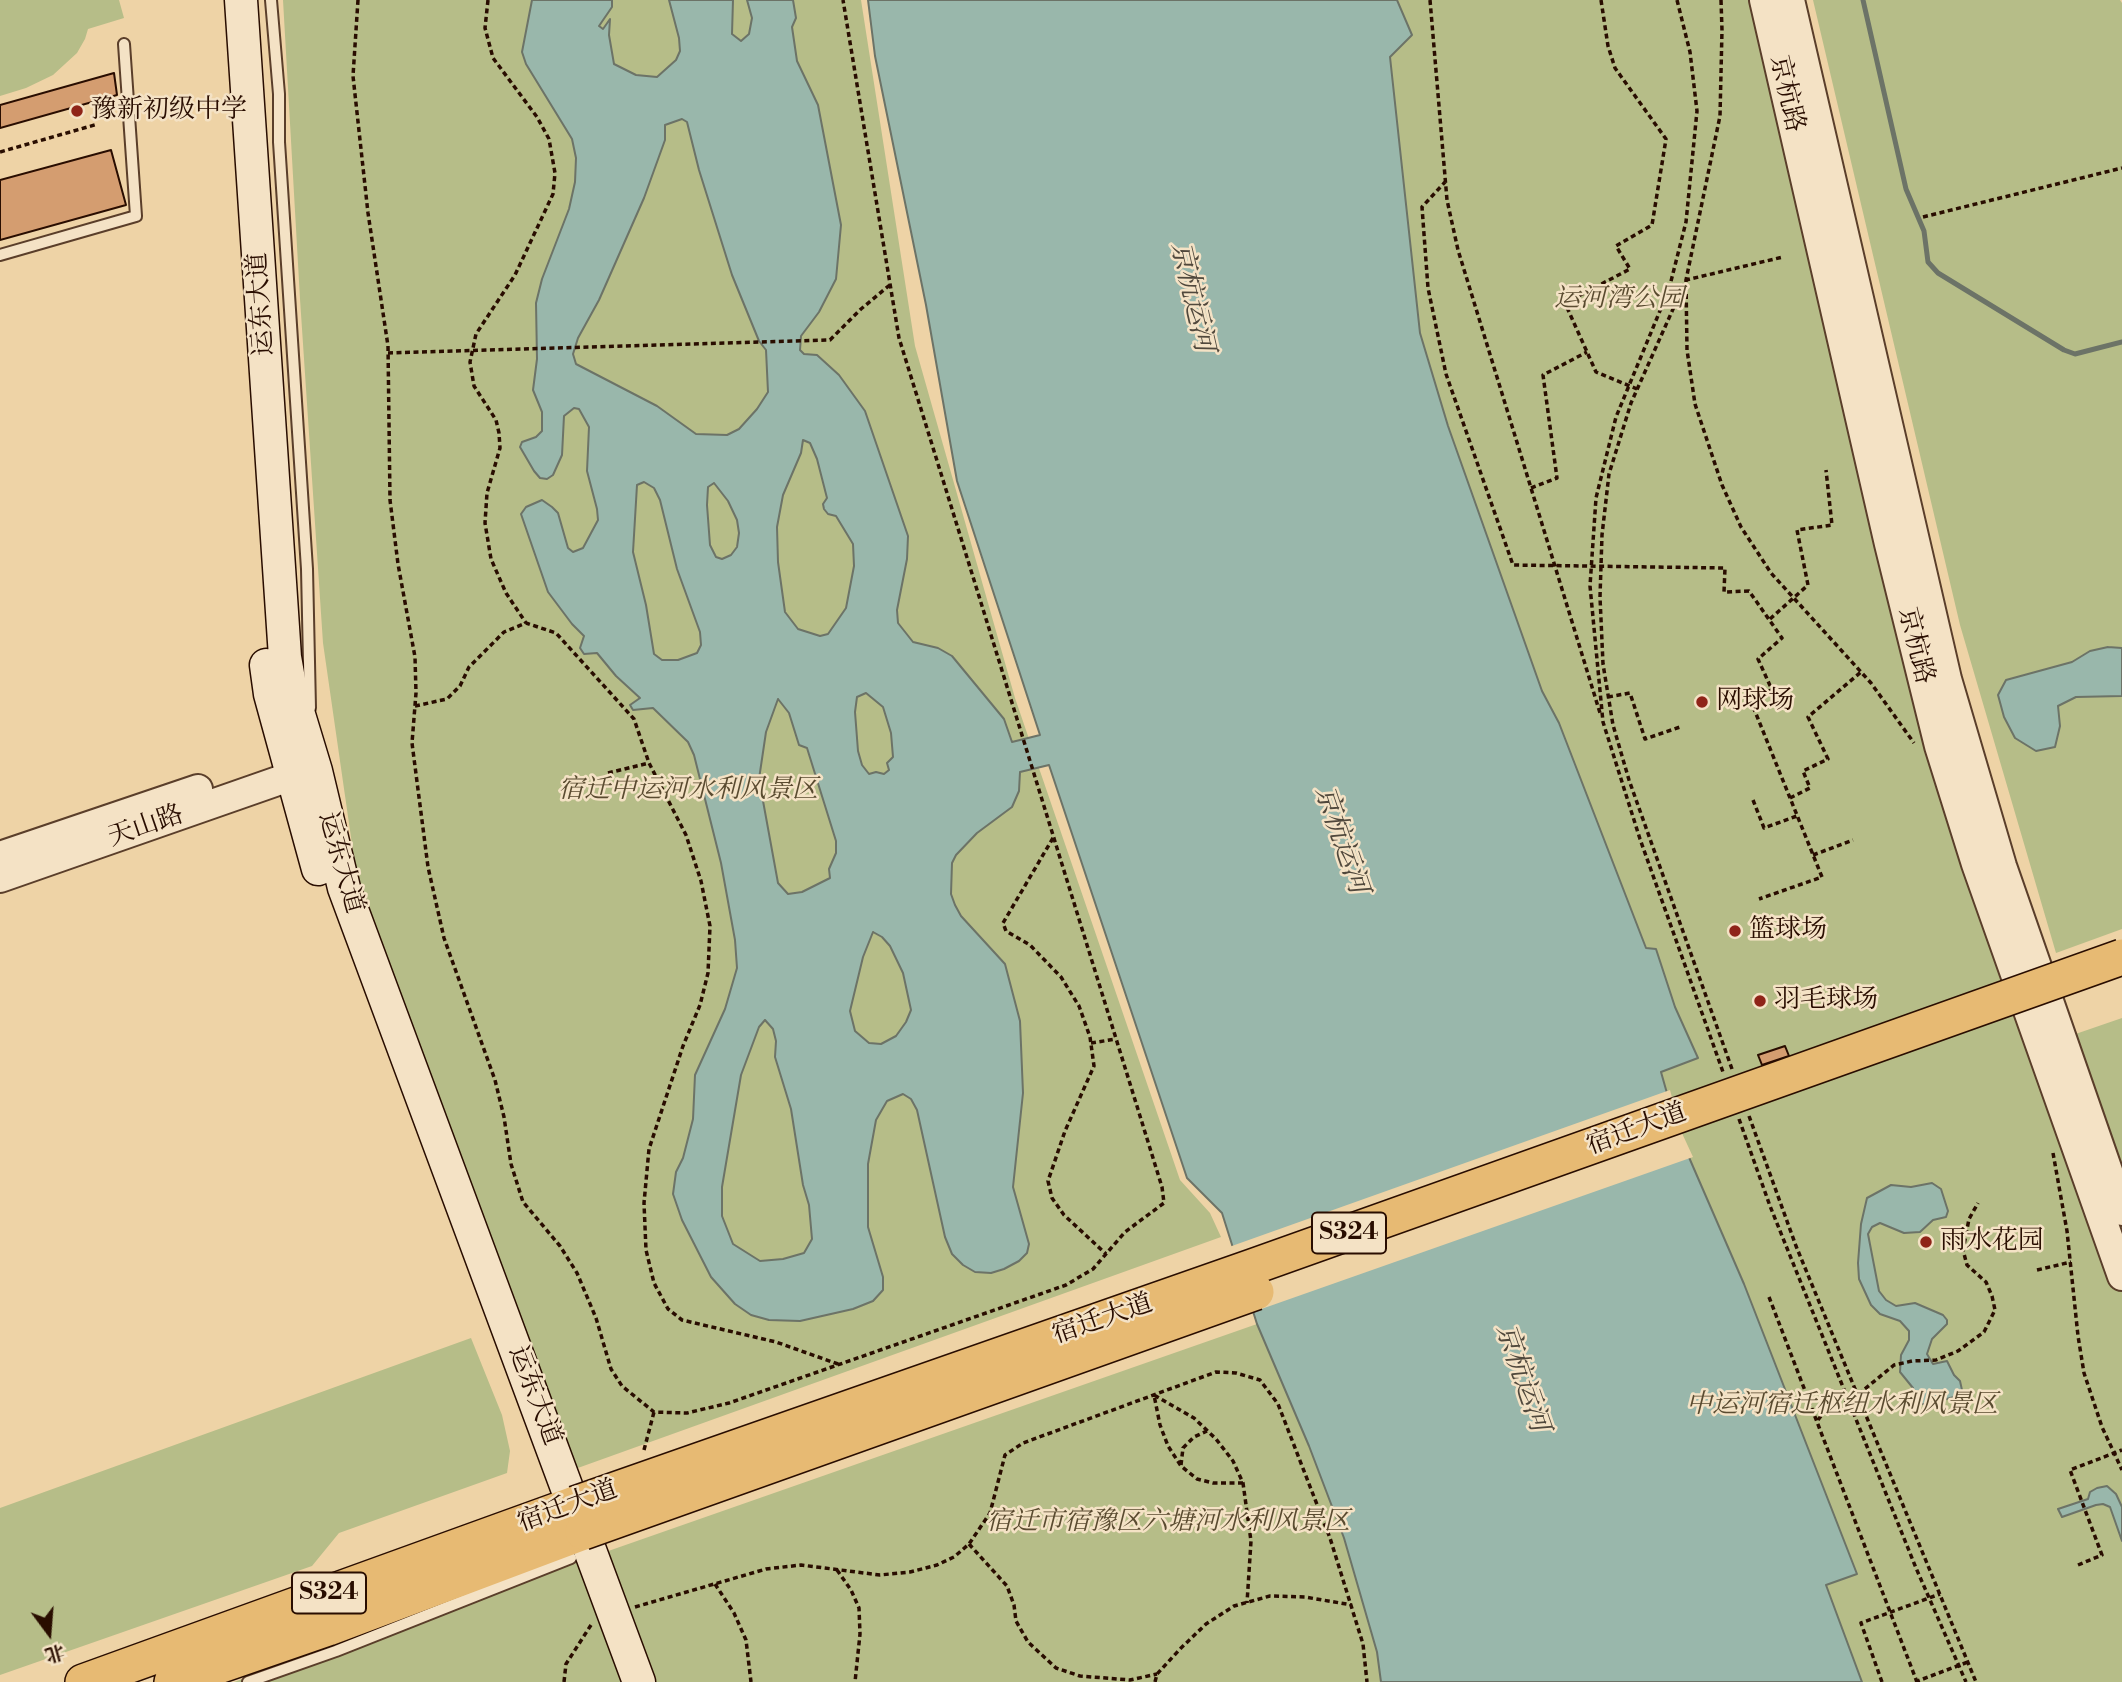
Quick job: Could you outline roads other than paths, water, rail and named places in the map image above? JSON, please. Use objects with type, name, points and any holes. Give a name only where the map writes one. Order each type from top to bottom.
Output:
[{"type":"main road","name":"运东大道","points":[[221,0],[270,694],[344,888],[570,1529],[604,1616],[639,1682]]},
{"type":"main road","name":"运东大道","points":[[241,0],[285,657],[296,763]]},
{"type":"main road","name":"宿迁大道","points":[[172,1682],[328,1628],[570,1529],[1252,1267],[2122,957]]},
{"type":"main road","name":"宿迁大道","points":[[83,1682],[570,1529],[2122,982]]},
{"type":"main road","name":"运东大道","points":[[604,1616],[618,1682]]},
{"type":"street","name":"京杭路","points":[[1764,0],[1889,544],[1939,746],[1976,864],[2122,1276]]},
{"type":"street","name":"京杭路","points":[[1790,0],[1947,679],[2006,877],[2122,1211]]},
{"type":"street","name":"天山路","points":[[0,856],[296,763]]},
{"type":"street","name":"天山路","points":[[0,878],[296,763]]},
{"type":"lane","points":[[271,0],[307,569],[296,763]]},
{"type":"lane","points":[[0,255],[136,216],[124,44]]},
{"type":"lane","points":[[248,1682],[336,1651],[570,1529]]},
{"type":"water","name":"京杭运河","points":[[532,0],[612,0],[612,7],[599,26],[603,29],[610,19],[609,35],[614,64],[636,75],[657,77],[676,60],[680,51],[669,0],[733,0],[732,34],[741,41],[749,34],[752,18],[747,0],[793,0],[796,18],[792,27],[797,61],[818,105],[841,225],[836,279],[819,312],[801,336],[800,350],[804,354],[817,355],[839,375],[865,411],[908,536],[907,559],[897,610],[898,623],[913,642],[938,648],[952,656],[1004,719],[1012,742],[1040,735],[957,481],[926,305],[875,56],[868,0],[1397,0],[1412,35],[1390,57],[1420,333],[1448,426],[1542,691],[1559,723],[1646,948],[1656,949],[1675,1007],[1698,1058],[1661,1072],[1678,1132],[1744,1284],[1857,1574],[1826,1585],[1862,1682],[1381,1682],[1377,1652],[1344,1538],[1309,1446],[1257,1324],[1222,1213],[1187,1178],[1049,765],[1020,772],[1019,791],[1012,807],[977,833],[952,863],[951,894],[955,905],[961,916],[1005,964],[1020,1021],[1023,1093],[1013,1187],[1029,1244],[1027,1253],[1019,1261],[991,1273],[975,1272],[952,1254],[945,1237],[917,1110],[911,1099],[903,1094],[887,1101],[876,1120],[868,1164],[868,1227],[883,1277],[883,1290],[873,1301],[853,1309],[800,1321],[769,1320],[751,1315],[735,1304],[711,1277],[682,1220],[673,1194],[676,1172],[683,1158],[693,1119],[695,1075],[725,1009],[737,968],[735,940],[721,863],[694,755],[688,742],[653,708],[633,710],[630,705],[640,698],[616,676],[597,653],[584,654],[580,648],[584,636],[548,592],[521,514],[526,507],[542,500],[552,507],[558,513],[568,548],[573,552],[583,548],[598,520],[587,471],[589,427],[579,409],[574,408],[564,416],[562,455],[553,475],[547,479],[540,478],[534,471],[520,447],[522,442],[536,437],[542,431],[542,412],[533,390],[537,359],[536,303],[542,279],[569,209],[575,182],[576,158],[572,139],[526,64],[522,52]],"holes":[[[682,119],[687,122],[732,275],[759,341],[766,350],[768,392],[739,429],[727,435],[696,434],[657,406],[576,364],[573,354],[644,198],[665,140],[665,125]],[[803,440],[810,443],[827,498],[823,504],[824,509],[828,514],[836,516],[853,544],[854,566],[846,608],[828,634],[820,636],[798,629],[785,612],[778,562],[777,527],[783,495],[801,453]],[[644,482],[654,488],[660,500],[677,569],[700,632],[701,645],[697,653],[678,660],[662,660],[654,654],[633,552],[637,485]],[[714,483],[728,501],[737,520],[737,547],[731,555],[722,559],[716,557],[710,545],[708,487]],[[866,693],[883,707],[891,733],[893,757],[887,763],[889,770],[884,774],[869,774],[862,765],[858,751],[855,712],[857,697]],[[778,699],[789,713],[799,745],[807,748],[836,841],[836,853],[829,869],[830,878],[802,892],[788,894],[778,883],[759,779],[766,732]],[[873,932],[890,946],[903,973],[911,1010],[896,1036],[881,1044],[869,1043],[855,1031],[850,1011],[863,957]],[[765,1020],[773,1029],[776,1041],[775,1057],[791,1109],[803,1185],[809,1205],[812,1239],[804,1253],[783,1259],[760,1261],[733,1244],[722,1216],[722,1187],[741,1075],[759,1027]]]},
{"type":"water","points":[[2108,647],[2122,648],[2122,696],[2076,697],[2058,706],[2060,726],[2055,747],[2036,751],[2015,738],[2004,717],[1998,695],[2006,680],[2072,662],[2090,651]]},
{"type":"water","points":[[1932,1183],[1941,1189],[1948,1211],[1946,1217],[1933,1220],[1920,1232],[1904,1233],[1880,1223],[1872,1227],[1868,1234],[1879,1291],[1886,1300],[1896,1306],[1915,1303],[1943,1315],[1947,1320],[1947,1324],[1932,1339],[1927,1354],[1933,1364],[1947,1361],[1960,1381],[1962,1390],[1958,1396],[1920,1404],[1914,1397],[1913,1388],[1900,1372],[1901,1355],[1909,1340],[1909,1331],[1900,1321],[1880,1314],[1871,1305],[1859,1279],[1858,1263],[1861,1224],[1867,1198],[1891,1185],[1911,1187]]},
{"type":"water","points":[[2107,1486],[2116,1494],[2122,1507],[2122,1541],[2110,1507],[2096,1505],[2062,1517],[2058,1509],[2088,1499],[2090,1492]]},
{"type":"waterway","points":[[1863,0],[1906,189],[1924,231],[1928,262],[1938,273],[2064,350],[2075,354],[2122,342]]},
{"type":"place","name":"豫新初级中学","points":[[77,111]]},
{"type":"place","name":"网球场","points":[[1702,702]]},
{"type":"place","name":"篮球场","points":[[1735,931]]},
{"type":"place","name":"羽毛球场","points":[[1760,1001]]},
{"type":"place","name":"雨水花园","points":[[1926,1242]]},
{"type":"park label","name":"运河湾公园","points":[[1619,300]]},
{"type":"park label","name":"宿迁中运河水利风景区","points":[[688,791]]},
{"type":"park label","name":"中运河宿迁枢纽水利风景区","points":[[1842,1406]]},
{"type":"park label","name":"宿迁市宿豫区六塘河水利风景区","points":[[1168,1523]]}]
